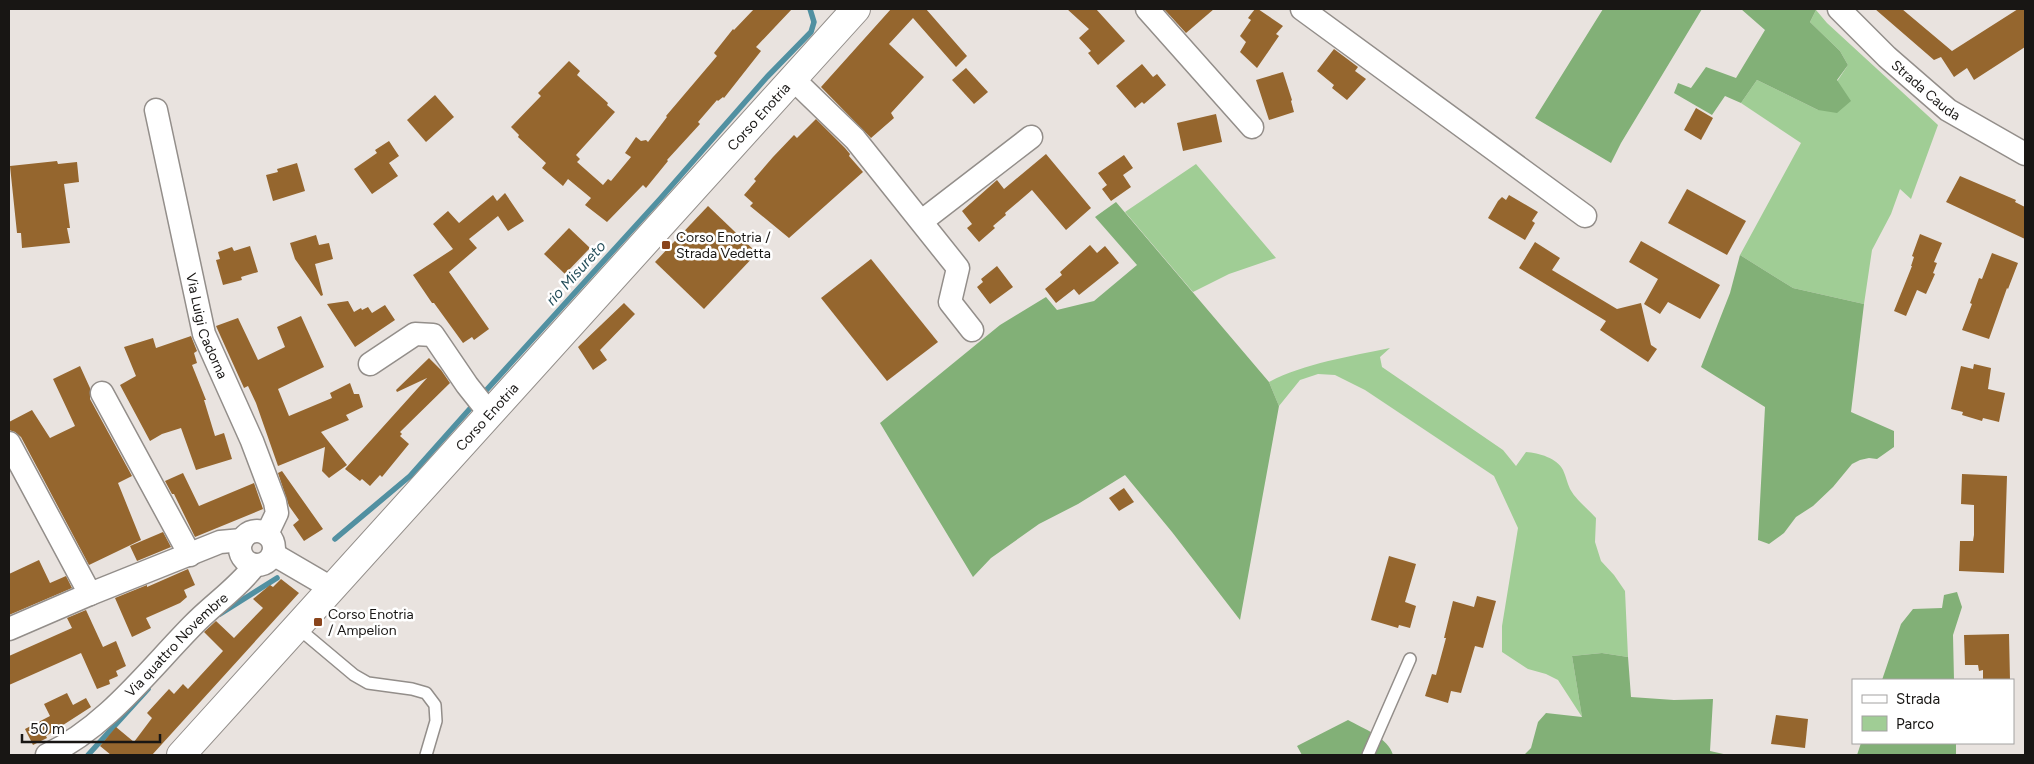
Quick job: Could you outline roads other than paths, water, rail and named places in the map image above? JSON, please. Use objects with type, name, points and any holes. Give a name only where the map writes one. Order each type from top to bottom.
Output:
[{"type":"main road","name":"Corso Enotria","points":[[181,755],[333,588],[483,405],[792,78],[850,10]]},
{"type":"street","points":[[1147,9],[1252,127]]},
{"type":"street","points":[[1302,9],[1585,216]]},
{"type":"street","name":"Strada Cauda","points":[[1839,9],[1887,57],[1948,110],[2025,154]]},
{"type":"street","name":"Corso Enotria","points":[[792,78],[855,139],[958,268],[950,302],[972,330]]},
{"type":"street","name":"Via Luigi Cadorna","points":[[156,110],[204,334],[248,433],[275,502],[277,513],[265,551]]},
{"type":"street","points":[[922,221],[1031,136]]},
{"type":"street","points":[[370,364],[415,334],[433,336],[483,405]]},
{"type":"street","points":[[102,393],[190,555]]},
{"type":"street","points":[[9,443],[90,594]]},
{"type":"street","points":[[9,629],[220,542],[242,540],[245,536],[256,531],[265,551],[333,588]]},
{"type":"street","name":"Via quattro Novembre","points":[[47,755],[91,729],[194,624],[243,582],[265,551]]},
{"type":"lane","points":[[298,628],[354,675],[368,683],[412,688],[426,693],[435,705],[436,721],[426,755]]},
{"type":"lane","points":[[1368,755],[1410,659]]},
{"type":"waterway","name":"rio Misureto","points":[[481,396],[660,199],[767,77],[811,32],[814,22],[810,9]]},
{"type":"waterway","name":"rio Misureto","points":[[335,539],[410,476],[475,403]]},
{"type":"waterway","points":[[220,614],[277,578]]},
{"type":"waterway","points":[[88,755],[148,689]]},
{"type":"place","name":"Corso Enotria / Strada Vedetta","points":[[666,245]]},
{"type":"place","name":"Corso Enotria / Ampelion","points":[[318,622]]}]
